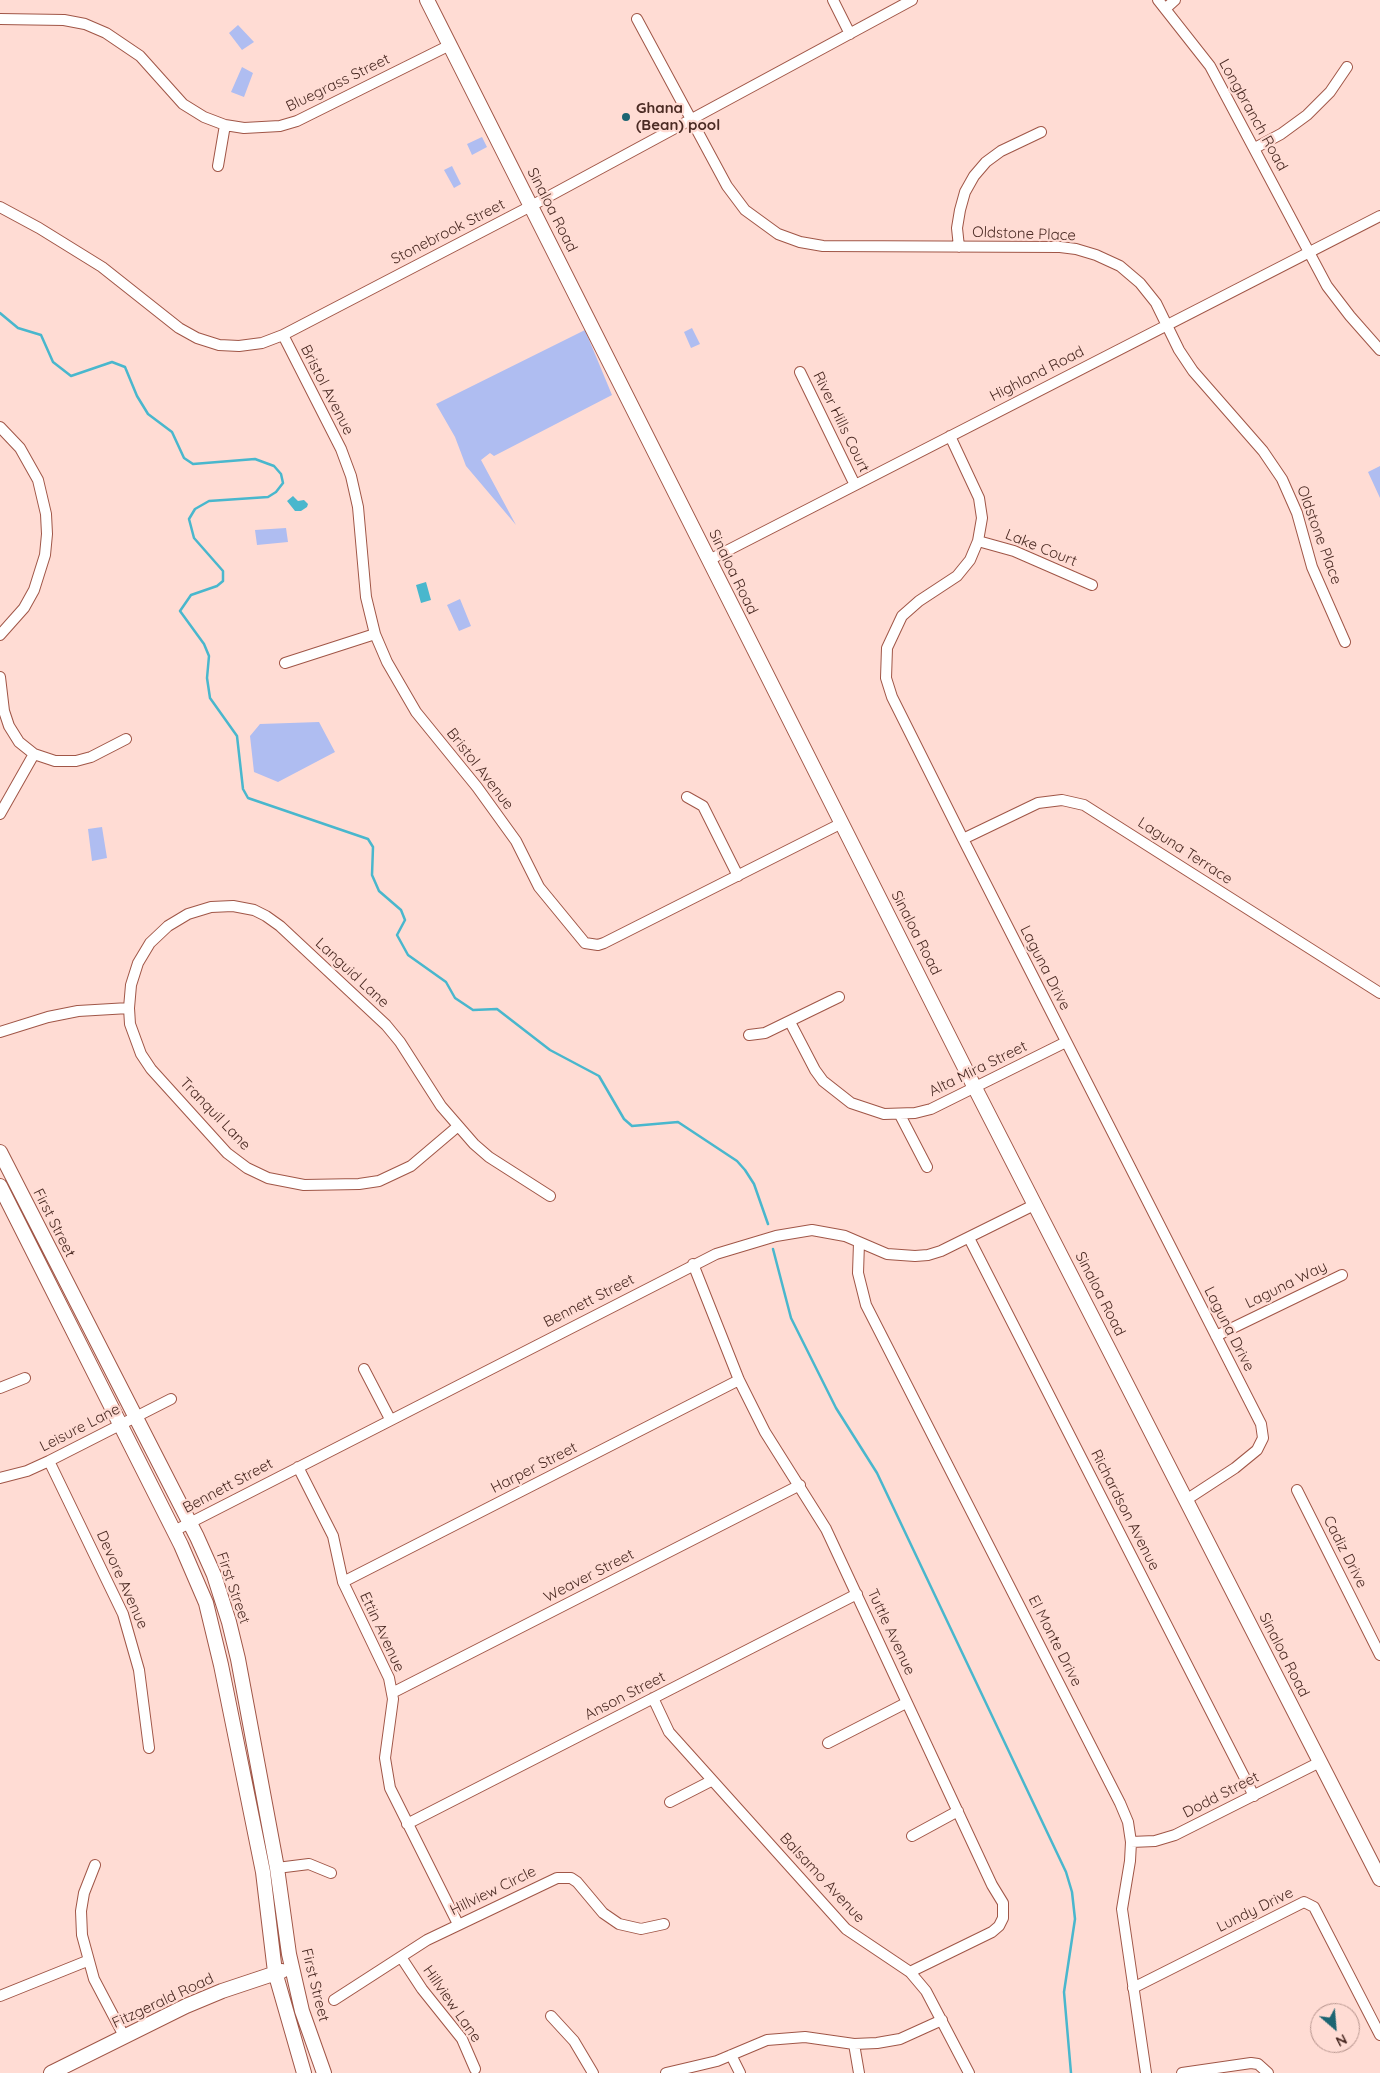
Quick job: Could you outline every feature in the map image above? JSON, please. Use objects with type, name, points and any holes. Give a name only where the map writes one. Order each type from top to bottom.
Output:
[{"type":"main road","name":"Sinaloa Road","points":[[427,0],[975,1088],[1380,1879]]},
{"type":"main road","name":"First Street","points":[[0,1152],[190,1523],[214,1575],[229,1622],[277,1868],[293,1969],[302,2011],[324,2073]]},
{"type":"main road","name":"First Street","points":[[0,1186],[197,1579],[214,1627],[262,1872],[276,1972],[304,2073]]},
{"type":"main road","name":"Fitzgerald Road","points":[[51,2073],[124,2036],[222,1991],[276,1972],[293,1969]]},
{"type":"street","points":[[833,0],[850,34]]},
{"type":"street","name":"Stonebrook Street","points":[[0,207],[39,228],[102,267],[179,328],[197,338],[219,344],[239,346],[262,343],[283,335],[531,206],[912,0]]},
{"type":"street","name":"Longbranch Road","points":[[1158,0],[1210,66],[1309,253],[1339,304],[1380,350]]},
{"type":"street","points":[[1165,9],[1175,0]]},
{"type":"street","name":"Oldstone Place","points":[[637,19],[736,199],[755,220],[778,234],[800,242],[823,246],[1060,247],[1096,255],[1120,266],[1140,283],[1156,303],[1179,350],[1193,371],[1263,451],[1282,479],[1297,513],[1312,567],[1345,642]]},
{"type":"street","name":"Bluegrass Street","points":[[0,20],[64,20],[84,24],[106,33],[140,56],[183,104],[204,116],[226,124],[262,128],[297,121],[450,45]]},
{"type":"street","points":[[1254,148],[1281,134],[1307,115],[1330,92],[1347,67]]},
{"type":"street","points":[[218,166],[226,124]]},
{"type":"street","points":[[959,247],[957,228],[960,210],[965,192],[974,176],[1000,151],[1041,132]]},
{"type":"street","name":"Highland Road","points":[[709,560],[1380,216]]},
{"type":"street","name":"Bristol Avenue","points":[[283,335],[341,449],[351,476],[358,507],[366,597],[375,634],[386,662],[416,712],[516,841],[539,887],[585,943],[591,945],[604,943],[842,823]]},
{"type":"street","name":"River Hills Court","points":[[800,372],[855,485]]},
{"type":"street","points":[[0,427],[20,448],[38,480],[46,514],[47,534],[45,555],[34,590],[24,608],[0,635]]},
{"type":"street","name":"Laguna Drive","points":[[950,436],[979,498],[982,518],[978,541],[970,560],[957,576],[919,601],[902,616],[891,637],[886,660],[886,678],[892,697],[963,839],[1261,1424],[1263,1438],[1257,1450],[1235,1468],[1186,1500]]},
{"type":"street","name":"Lake Court","points":[[978,541],[1014,551],[1092,585]]},
{"type":"street","points":[[285,663],[375,634]]},
{"type":"street","points":[[0,677],[4,711],[9,726],[19,742],[34,754],[55,761],[76,761],[90,757],[126,738]]},
{"type":"street","points":[[0,814],[34,754]]},
{"type":"street","points":[[687,797],[702,806],[738,876]]},
{"type":"street","name":"Laguna Terrace","points":[[963,839],[1038,802],[1062,800],[1084,805],[1380,993]]},
{"type":"street","name":"Languid Lane","points":[[129,1008],[130,985],[138,963],[150,944],[168,926],[188,914],[211,907],[233,906],[254,910],[280,926],[386,1025],[457,1127],[490,1157],[550,1196]]},
{"type":"street","points":[[749,1035],[765,1033],[839,997]]},
{"type":"street","points":[[0,1032],[48,1017],[70,1013],[129,1008]]},
{"type":"street","name":"Tranquil Lane","points":[[129,1008],[135,1041],[151,1069],[227,1153],[247,1168],[268,1178],[304,1185],[359,1184],[379,1181],[411,1166],[457,1127]]},
{"type":"street","points":[[790,1022],[815,1070],[835,1092],[866,1109],[900,1115],[927,1167]]},
{"type":"street","name":"Alta Mira Street","points":[[900,1115],[931,1109],[1066,1042]]},
{"type":"street","name":"Bennett Street","points":[[174,1532],[694,1264],[736,1246],[796,1231],[829,1232],[887,1254],[915,1256],[941,1251],[1036,1204]]},
{"type":"street","name":"Richardson Avenue","points":[[969,1238],[1254,1796]]},
{"type":"street","name":"El Monte Drive","points":[[860,1243],[858,1273],[866,1305],[1128,1822],[1131,1842],[1122,1909],[1146,2073]]},
{"type":"street","name":"Tuttle Avenue","points":[[694,1264],[739,1380],[765,1432],[826,1529],[906,1702],[1003,1903],[1004,1918],[992,1932],[910,1972]]},
{"type":"street","name":"Laguna Way","points":[[1216,1336],[1342,1275]]},
{"type":"street","points":[[364,1369],[390,1419]]},
{"type":"street","points":[[0,1388],[25,1378]]},
{"type":"street","name":"Harper Street","points":[[343,1582],[739,1380]]},
{"type":"street","name":"Leisure Lane","points":[[0,1478],[27,1471],[49,1461],[171,1399]]},
{"type":"street","name":"Devore Avenue","points":[[49,1461],[123,1614],[140,1670],[150,1748]]},
{"type":"street","name":"Ettin Avenue","points":[[298,1467],[333,1536],[343,1582],[383,1663],[392,1693],[391,1718],[386,1742],[386,1774],[390,1788],[458,1924]]},
{"type":"street","name":"Weaver Street","points":[[392,1693],[800,1485]]},
{"type":"street","name":"Cadiz Drive","points":[[1297,1490],[1380,1655]]},
{"type":"street","name":"Anson Street","points":[[407,1824],[857,1594]]},
{"type":"street","name":"Balsamo Avenue","points":[[653,1698],[669,1732],[711,1781],[846,1928],[910,1972],[926,1991],[969,2073]]},
{"type":"street","points":[[828,1743],[906,1702]]},
{"type":"street","name":"Dodd Street","points":[[1131,1842],[1155,1841],[1175,1835],[1320,1762]]},
{"type":"street","points":[[670,1802],[711,1781]]},
{"type":"street","points":[[912,1836],[958,1811]]},
{"type":"street","points":[[277,1868],[309,1864],[331,1873]]},
{"type":"street","points":[[95,1865],[90,1874],[82,1911],[82,1935],[87,1960],[94,1979],[124,2036]]},
{"type":"street","name":"Hillview Circle","points":[[334,2000],[401,1957],[458,1924],[538,1885],[564,1877],[577,1882],[603,1913],[619,1924],[640,1929],[664,1924]]},
{"type":"street","name":"Lundy Drive","points":[[1133,1988],[1304,1902],[1314,1907],[1380,2035]]},
{"type":"street","name":"Hillview Lane","points":[[401,1957],[422,1989],[462,2039],[474,2069]]},
{"type":"street","points":[[0,1996],[87,1960]]},
{"type":"street","points":[[551,2016],[574,2041],[593,2073]]},
{"type":"street","points":[[666,2073],[717,2061],[757,2043],[786,2037],[805,2036],[854,2044],[900,2039],[942,2020]]},
{"type":"street","points":[[854,2044],[859,2073]]},
{"type":"street","points":[[731,2055],[740,2073]]},
{"type":"street","points":[[1182,2073],[1251,2063],[1258,2064],[1268,2073]]},
{"type":"shaded area","points":[[238,25],[254,42],[242,50],[229,33]]},
{"type":"shaded area","points":[[242,67],[253,73],[244,97],[231,92]]},
{"type":"shaded area","points":[[482,137],[487,147],[472,155],[467,144]]},
{"type":"shaded area","points":[[452,166],[461,184],[454,188],[444,170]]},
{"type":"shaded area","points":[[692,328],[700,344],[691,348],[684,332]]},
{"type":"shaded area","points":[[585,330],[612,395],[494,456],[490,453],[481,460],[516,525],[466,466],[455,437],[436,404]]},
{"type":"shaded area","points":[[1380,466],[1380,498],[1368,472]]},
{"type":"shaded area","points":[[293,496],[298,501],[304,500],[308,504],[307,507],[301,511],[295,511],[287,501]]},
{"type":"shaded area","points":[[286,528],[288,542],[257,545],[255,530]]},
{"type":"shaded area","points":[[426,582],[431,600],[421,603],[416,585]]},
{"type":"shaded area","points":[[460,599],[471,626],[459,631],[447,605]]},
{"type":"shaded area","points":[[319,722],[335,752],[278,782],[254,772],[250,736],[260,724]]},
{"type":"shaded area","points":[[102,827],[107,858],[92,861],[88,829]]},
{"type":"waterway","points":[[0,313],[18,328],[41,335],[53,362],[71,376],[112,362],[125,367],[137,396],[148,414],[172,432],[184,458],[193,464],[255,459],[274,466],[281,474],[283,483],[276,492],[268,497],[209,501],[195,509],[189,519],[194,538],[223,571],[223,581],[217,586],[191,595],[180,611],[204,644],[209,656],[207,678],[210,698],[237,736],[243,789],[248,798],[368,839],[373,847],[372,875],[379,891],[401,910],[405,920],[397,935],[408,955],[446,982],[455,998],[473,1010],[497,1009],[550,1050],[599,1076],[624,1119],[632,1126],[678,1122],[737,1161],[754,1184],[768,1224]]},
{"type":"waterway","points":[[773,1249],[791,1318],[836,1408],[877,1473],[1066,1872],[1072,1892],[1075,1919],[1064,1992],[1071,2073]]},
{"type":"place","name":"Ghana (Bean) pool","points":[[626,117]]}]
